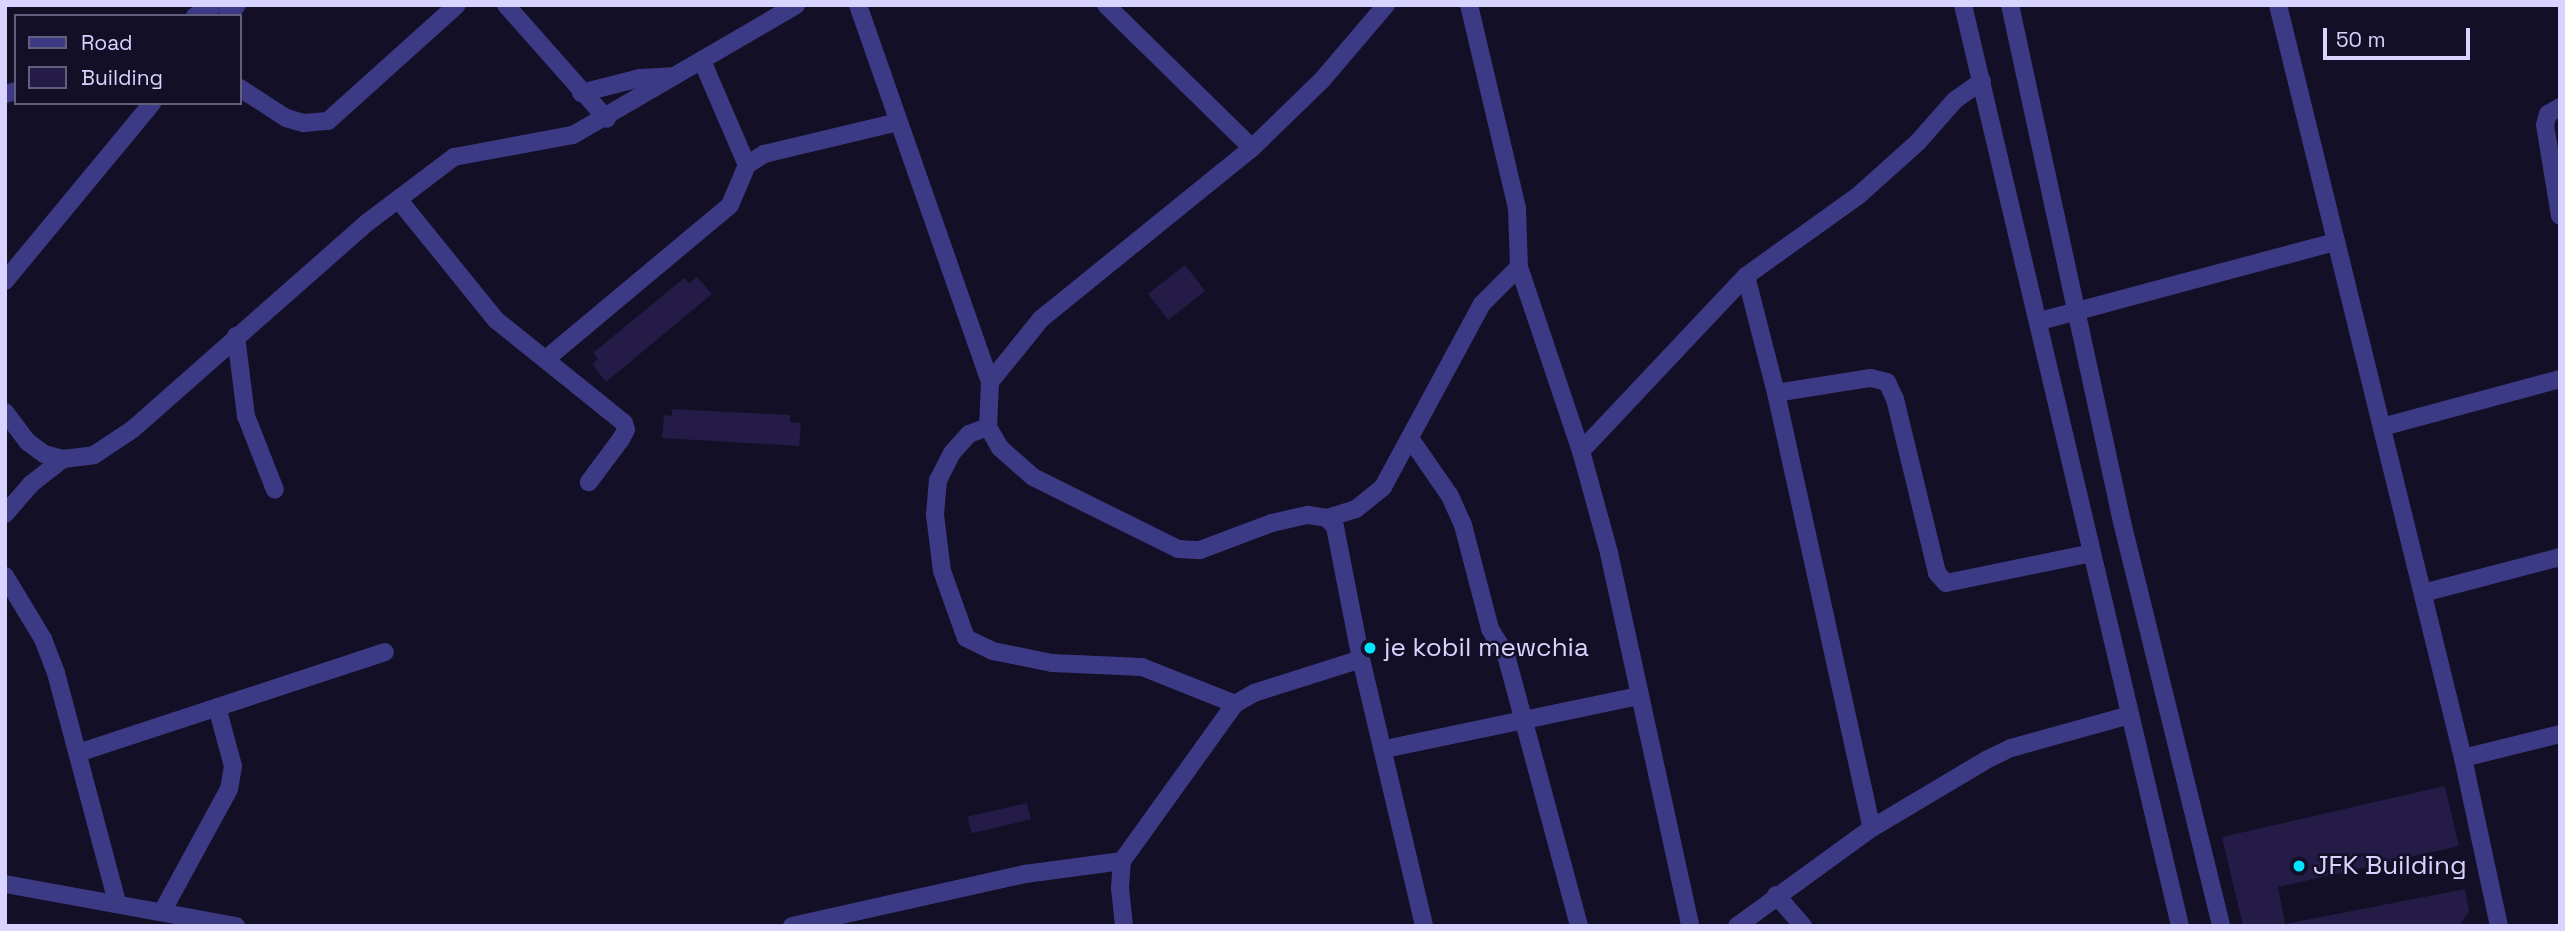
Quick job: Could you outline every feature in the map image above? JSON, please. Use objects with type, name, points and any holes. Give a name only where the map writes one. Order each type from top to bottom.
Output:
[{"type":"street","points":[[199,14],[215,5]]},
{"type":"street","points":[[242,89],[286,118],[304,123],[328,121],[457,5]]},
{"type":"street","points":[[506,5],[581,93],[607,119]]},
{"type":"street","points":[[5,412],[28,442],[44,454],[63,459],[94,455],[133,429],[236,336],[398,199],[454,157],[573,135],[607,119],[796,5]]},
{"type":"street","points":[[858,5],[990,382],[988,427],[1000,448],[1033,477],[1178,549],[1200,550],[1272,523],[1308,515],[1327,518],[1356,509],[1383,487],[1412,441],[1482,304],[1519,267]]},
{"type":"street","points":[[1106,5],[1252,148]]},
{"type":"street","points":[[990,382],[1041,319],[1252,148],[1322,80],[1386,5]]},
{"type":"street","points":[[1469,5],[1517,208],[1519,267],[1581,451],[1609,553],[1690,926]]},
{"type":"street","points":[[1963,5],[2040,321],[2180,926]]},
{"type":"street","points":[[2010,5],[2074,312],[2221,926]]},
{"type":"street","points":[[2278,5],[2334,242],[2463,758],[2499,926]]},
{"type":"street","points":[[703,63],[747,165]]},
{"type":"street","points":[[581,93],[640,78],[678,76]]},
{"type":"street","points":[[1581,451],[1746,276],[1859,195],[1918,142],[1955,100],[1982,82]]},
{"type":"street","points":[[5,281],[150,105]]},
{"type":"street","points":[[2560,107],[2548,114],[2544,125],[2560,216]]},
{"type":"street","points":[[546,359],[730,205],[747,165],[764,154],[898,122]]},
{"type":"street","points":[[398,199],[496,320],[624,423],[626,430],[621,439],[589,482]]},
{"type":"street","points":[[2040,321],[2334,242]]},
{"type":"street","points":[[1746,276],[1776,393],[1872,828]]},
{"type":"street","points":[[236,336],[246,416],[275,490]]},
{"type":"street","points":[[1776,393],[1871,378],[1886,382],[1895,399],[1937,573],[1946,583],[2092,553]]},
{"type":"street","points":[[2382,427],[2560,379]]},
{"type":"street","points":[[988,427],[969,434],[952,453],[937,480],[935,515],[942,571],[966,638],[993,651],[1052,663],[1142,667],[1235,704]]},
{"type":"street","points":[[1412,441],[1451,496],[1463,525],[1490,629],[1506,655],[1579,926]]},
{"type":"street","points":[[5,514],[31,484],[63,459]]},
{"type":"street","points":[[1327,518],[1335,527],[1361,659],[1385,749],[1424,926]]},
{"type":"street","points":[[2423,593],[2560,557]]},
{"type":"street","points":[[5,576],[43,639],[78,753],[117,902]]},
{"type":"street","points":[[78,753],[385,652]]},
{"type":"street","points":[[1124,926],[1119,888],[1122,861],[1235,704],[1254,693],[1361,659]]},
{"type":"street","points":[[1385,749],[1638,696]]},
{"type":"street","points":[[162,912],[229,789],[233,766],[217,707]]},
{"type":"street","points":[[1737,926],[1776,895],[1872,828],[2011,747],[2130,715]]},
{"type":"street","points":[[2463,758],[2560,734]]},
{"type":"street","points":[[792,926],[1025,874],[1122,861]]},
{"type":"street","points":[[5,884],[117,902],[236,926]]},
{"type":"street","points":[[1776,895],[1802,926]]},
{"type":"building","points":[[1185,265],[1205,291],[1168,320],[1148,294]]},
{"type":"building","points":[[697,277],[712,294],[606,382],[592,364],[598,359],[593,353],[684,278],[689,283]]},
{"type":"building","points":[[672,409],[790,415],[790,422],[801,423],[799,446],[662,438],[664,415],[672,416]]},
{"type":"building","name":"JFK Building","points":[[2445,786],[2459,846],[2278,887],[2285,924],[2465,889],[2469,911],[2459,926],[2243,926],[2222,837]]},
{"type":"building","points":[[1027,803],[1031,820],[971,833],[968,817]]},
{"type":"place","name":"je kobil mewchia","points":[[1370,648]]},
{"type":"place","name":"JFK Building","points":[[2299,866]]}]
